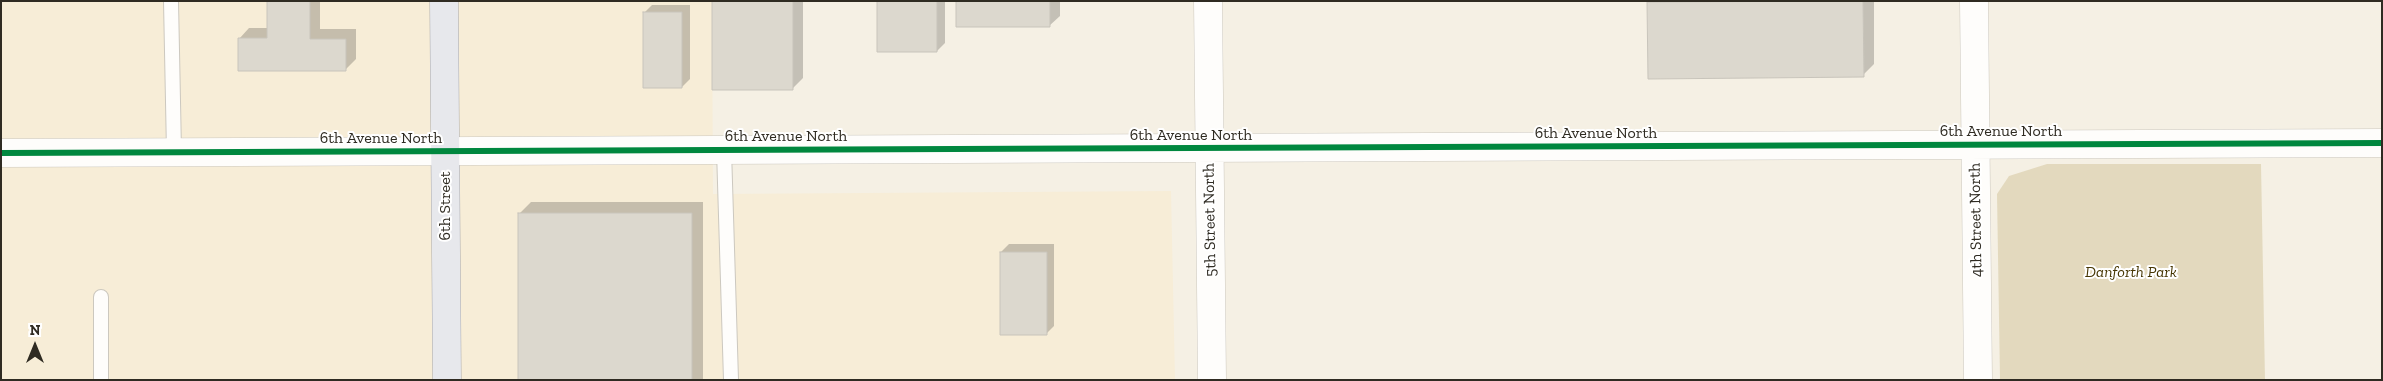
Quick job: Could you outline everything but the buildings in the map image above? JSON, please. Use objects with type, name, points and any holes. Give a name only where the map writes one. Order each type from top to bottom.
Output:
[{"type":"main road","name":"6th Street","points":[[444,1],[446,380]]},
{"type":"street","name":"5th Street North","points":[[1208,1],[1212,380]]},
{"type":"street","name":"4th Street North","points":[[1974,1],[1978,380]]},
{"type":"street","name":"6th Avenue North","points":[[1,153],[2382,143]]},
{"type":"lane","points":[[171,1],[174,152]]},
{"type":"lane","points":[[724,150],[731,380]]},
{"type":"lane","points":[[101,297],[101,380]]},
{"type":"shaded area","points":[[1,1],[712,1],[713,194],[1171,191],[1175,380],[1,380]]},
{"type":"green space","name":"Danforth Park","points":[[2047,164],[2261,164],[2265,380],[2000,380],[1997,194],[2009,176]]},
{"type":"cycle path","points":[[1,153],[2382,143]]}]
